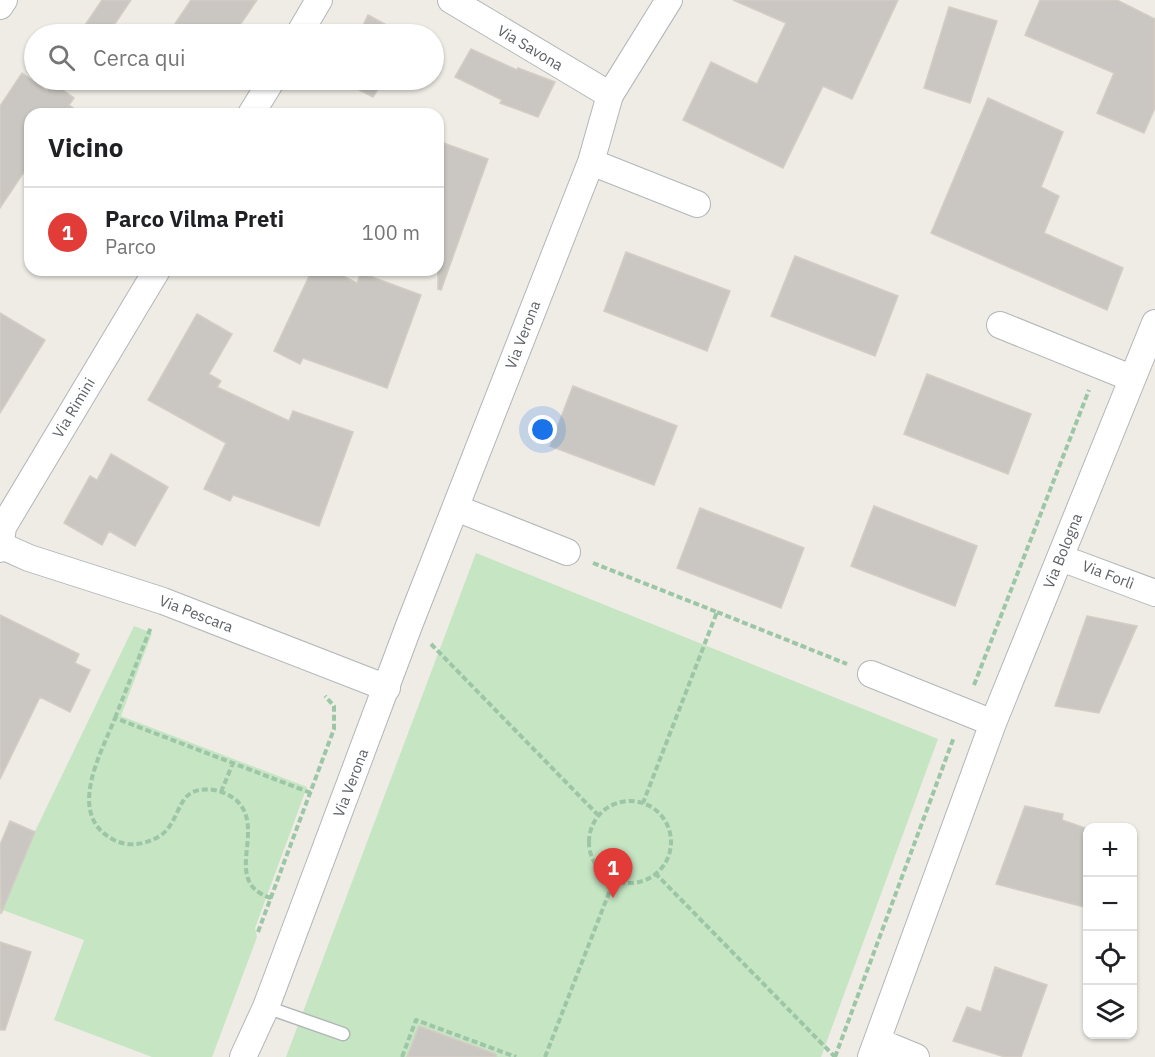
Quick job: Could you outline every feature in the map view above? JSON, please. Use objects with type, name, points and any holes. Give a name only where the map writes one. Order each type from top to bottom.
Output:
[{"type":"street","points":[[0,6],[4,0]]},
{"type":"street","points":[[305,24],[319,0]]},
{"type":"street","name":"Via Savona","points":[[451,0],[610,95]]},
{"type":"street","name":"Via Verona","points":[[243,1057],[266,1007],[410,623],[591,162],[610,95],[669,0]]},
{"type":"street","points":[[255,108],[266,90]]},
{"type":"street","points":[[591,162],[697,204]]},
{"type":"street","name":"Via Rimini","points":[[1,537],[153,276]]},
{"type":"street","name":"Via Bologna","points":[[874,1049],[993,723],[1155,323]]},
{"type":"street","points":[[999,326],[1131,378]]},
{"type":"street","points":[[456,508],[567,552]]},
{"type":"street","name":"Via Pescara","points":[[1,537],[29,558],[149,596],[387,688]]},
{"type":"street","name":"Via Forlì","points":[[1060,558],[1155,593]]},
{"type":"street","points":[[871,674],[993,723]]},
{"type":"street","points":[[874,1049],[916,1057]]},
{"type":"lane","points":[[266,1007],[343,1034]]},
{"type":"path","points":[[567,552],[871,674]]},
{"type":"path","points":[[643,803],[717,612]]},
{"type":"path","points":[[410,623],[598,815]]},
{"type":"path","points":[[159,630],[149,626],[91,782],[88,797],[93,819],[108,836],[130,844],[153,840],[171,826],[183,801],[192,793],[207,790],[221,792],[238,802],[247,817],[249,838],[245,860],[246,875],[257,889],[272,897]]},
{"type":"path","points":[[258,932],[311,793],[336,717],[331,702],[318,691]]},
{"type":"path","points":[[115,718],[311,793]]},
{"type":"path","points":[[221,792],[233,763]]},
{"type":"path","points":[[631,801],[643,803],[661,816],[670,834],[669,854],[656,873],[634,883],[614,880],[598,868],[590,850],[589,837],[598,815],[618,803],[631,801]]},
{"type":"path","points":[[656,873],[835,1057]]},
{"type":"path","points":[[545,1057],[614,880]]},
{"type":"path","points":[[402,1057],[416,1020],[516,1057]]},
{"type":"green space","points":[[476,553],[938,739],[821,1057],[286,1057]]},
{"type":"green space","points":[[134,626],[152,633],[121,716],[307,787],[255,928],[257,937],[212,1057],[152,1057],[54,1020],[84,940],[0,909],[0,904]]},
{"type":"building","points":[[102,0],[131,0],[115,24],[86,24]]},
{"type":"building","points":[[191,0],[257,0],[241,24],[175,24]]},
{"type":"building","points":[[733,0],[898,0],[852,99],[823,86],[783,168],[683,120],[711,62],[757,84],[786,23]]},
{"type":"building","points":[[1040,0],[1117,0],[1155,19],[1155,108],[1144,133],[1097,113],[1114,73],[1025,35]]},
{"type":"building","points":[[949,7],[997,21],[970,103],[924,88]]},
{"type":"building","points":[[368,15],[385,24],[364,24]]},
{"type":"building","points":[[471,49],[517,70],[518,68],[555,82],[538,117],[500,103],[502,100],[455,77]]},
{"type":"building","points":[[22,73],[24,74],[24,90],[63,90],[74,98],[69,105],[73,108],[24,108],[24,172],[0,208],[0,106]]},
{"type":"building","points":[[359,90],[378,90],[373,97]]},
{"type":"building","points":[[988,98],[1063,132],[1041,187],[1059,196],[1044,233],[1123,268],[1107,310],[931,233]]},
{"type":"building","points":[[444,143],[488,159],[441,290],[438,289],[438,276],[444,276]]},
{"type":"building","points":[[626,252],[730,291],[707,351],[604,311]]},
{"type":"building","points":[[795,256],[898,296],[875,356],[771,316]]},
{"type":"building","points":[[309,276],[343,276],[357,283],[360,276],[369,276],[421,295],[387,388],[303,358],[300,364],[274,351]]},
{"type":"building","points":[[0,313],[45,340],[0,413]]},
{"type":"building","points":[[197,314],[232,334],[209,374],[221,381],[217,387],[289,421],[293,411],[353,432],[319,526],[233,495],[230,501],[204,489],[226,443],[148,400]]},
{"type":"building","points":[[927,374],[1031,414],[1008,474],[904,434]]},
{"type":"building","points":[[573,386],[677,426],[654,485],[550,446]]},
{"type":"building","points":[[111,454],[168,487],[135,546],[109,531],[102,545],[64,523],[90,476],[97,480]]},
{"type":"building","points":[[874,506],[977,546],[955,606],[851,566]]},
{"type":"building","points":[[700,508],[804,548],[781,608],[677,568]]},
{"type":"building","points":[[0,615],[79,654],[75,663],[90,670],[70,712],[40,697],[0,779]]},
{"type":"building","points":[[1087,616],[1137,626],[1099,713],[1055,706]]},
{"type":"building","points":[[1025,806],[1063,814],[1062,820],[1083,827],[1083,907],[996,884]]},
{"type":"building","points":[[10,821],[35,832],[1,914],[0,845]]},
{"type":"building","points":[[0,942],[31,952],[5,1030],[0,1030]]},
{"type":"building","points":[[995,967],[1047,985],[1021,1057],[1005,1057],[953,1041],[967,1007],[981,1012]]},
{"type":"building","points":[[419,1026],[496,1054],[496,1057],[407,1057]]},
{"type":"place","name":"Parco Vilma Preti","points":[[613,898]]}]
